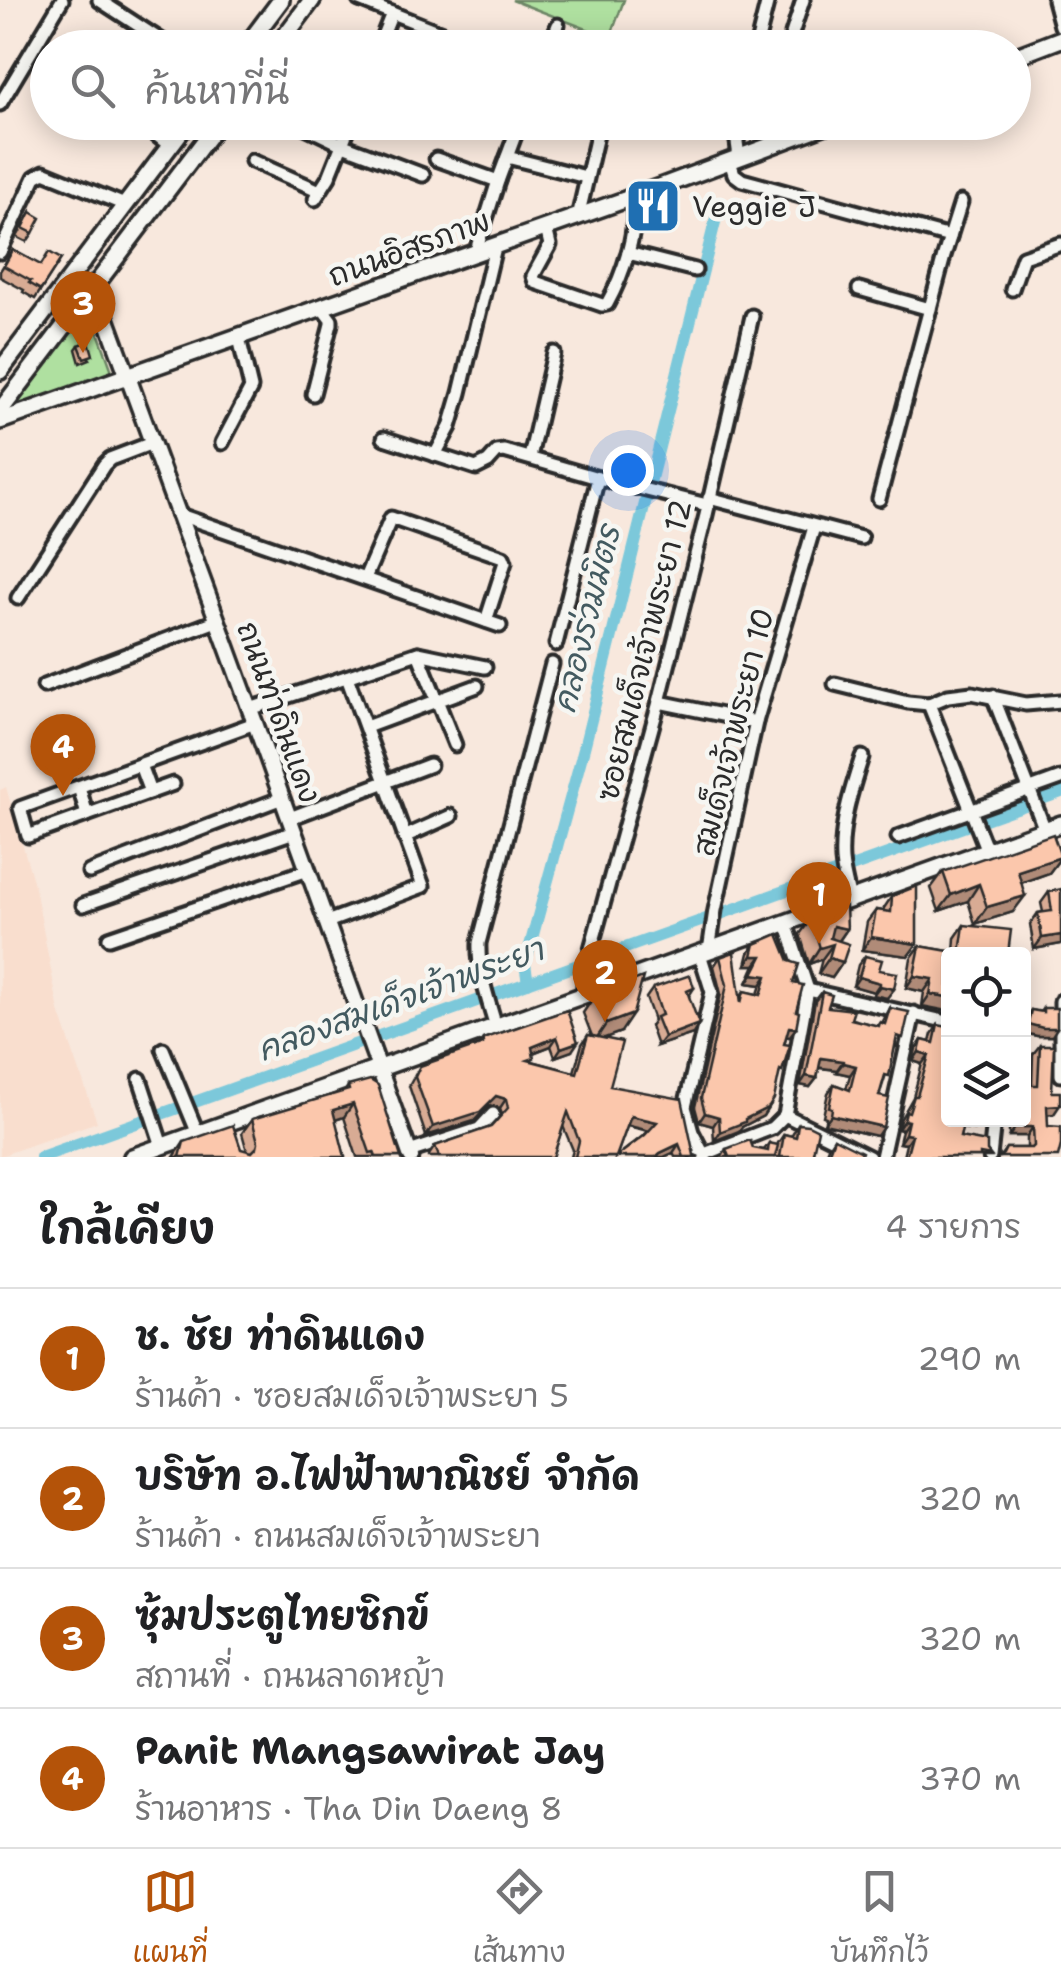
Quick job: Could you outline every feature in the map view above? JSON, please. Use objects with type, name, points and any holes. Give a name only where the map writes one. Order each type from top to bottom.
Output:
[{"type":"main road","points":[[289,30],[312,0]]},
{"type":"main road","points":[[256,30],[273,2],[296,21]]},
{"type":"main road","points":[[1031,50],[1061,39]]},
{"type":"main road","points":[[0,371],[174,140]]},
{"type":"main road","points":[[0,411],[205,140]]},
{"type":"main road","name":"ถนนอิสรภาพ","points":[[0,421],[786,140]]},
{"type":"main road","points":[[82,262],[95,287]]},
{"type":"main road","points":[[132,1157],[198,1134],[232,1130],[375,1061],[494,1020],[583,996],[706,946],[786,923],[848,892],[984,844],[1053,827]]},
{"type":"street","points":[[44,30],[62,0]]},
{"type":"street","points":[[100,0],[146,30]]},
{"type":"street","points":[[358,0],[435,30]]},
{"type":"street","points":[[760,30],[768,0]]},
{"type":"street","points":[[793,30],[803,0]]},
{"type":"street","points":[[1054,0],[1061,26]]},
{"type":"street","points":[[385,30],[392,13]]},
{"type":"street","points":[[556,30],[558,24]]},
{"type":"street","points":[[0,104],[30,54]]},
{"type":"street","points":[[162,140],[170,146]]},
{"type":"street","points":[[333,140],[423,174]]},
{"type":"street","points":[[252,161],[318,195],[345,140]]},
{"type":"street","points":[[474,254],[513,140]]},
{"type":"street","points":[[578,217],[595,140]]},
{"type":"street","points":[[736,140],[734,174],[742,180],[950,237]]},
{"type":"street","points":[[507,157],[586,177]]},
{"type":"street","points":[[436,159],[498,181]]},
{"type":"street","points":[[0,252],[40,173],[125,206]]},
{"type":"street","points":[[546,228],[550,244],[533,279],[541,286],[602,305],[610,301],[628,253],[635,218],[630,198]]},
{"type":"street","points":[[879,500],[961,202]]},
{"type":"street","points":[[1012,289],[1023,257],[1061,244]]},
{"type":"street","points":[[435,454],[450,427],[460,393],[494,247]]},
{"type":"street","points":[[628,253],[695,270]]},
{"type":"street","name":"ถนนท่าดินแดง","points":[[95,287],[410,1154]]},
{"type":"street","points":[[859,288],[930,309]]},
{"type":"street","points":[[312,394],[332,324],[322,308]]},
{"type":"street","name":"ซอยสมเด็จเจ้าพระยา 12","points":[[583,996],[585,974],[659,702],[752,316]]},
{"type":"street","points":[[222,443],[251,388],[239,338]]},
{"type":"street","points":[[530,457],[554,353]]},
{"type":"street","points":[[384,438],[476,468],[500,451],[530,457],[598,478],[860,538]]},
{"type":"street","points":[[18,598],[104,465],[152,443]]},
{"type":"street","points":[[556,644],[598,478]]},
{"type":"street","points":[[178,514],[500,626]]},
{"type":"street","points":[[365,578],[390,518],[484,550],[506,562],[486,621]]},
{"type":"street","name":"สมเด็จเจ้าพระยา 10","points":[[706,946],[756,722],[814,527]]},
{"type":"street","points":[[44,686],[216,621]]},
{"type":"street","points":[[172,784],[28,836],[20,808],[140,765],[347,677],[418,653],[485,668]]},
{"type":"street","points":[[418,653],[455,745]]},
{"type":"street","points":[[494,1020],[478,960],[482,925],[552,664]]},
{"type":"street","points":[[327,922],[423,886],[347,677]]},
{"type":"street","points":[[835,684],[928,704],[972,693],[1026,704],[1060,701]]},
{"type":"street","points":[[366,728],[477,686]]},
{"type":"street","points":[[993,696],[1039,813],[1053,827]]},
{"type":"street","points":[[659,702],[756,722]]},
{"type":"street","points":[[928,704],[984,844]]},
{"type":"street","points":[[848,892],[842,862],[848,802],[862,757]]},
{"type":"street","points":[[82,906],[292,825],[430,764]]},
{"type":"street","points":[[140,765],[150,792]]},
{"type":"street","points":[[898,836],[973,813],[1061,778]]},
{"type":"street","points":[[79,787],[87,814]]},
{"type":"street","points":[[89,872],[282,798]]},
{"type":"street","points":[[404,837],[451,816]]},
{"type":"street","points":[[109,938],[308,870]]},
{"type":"street","points":[[706,946],[712,992],[685,1107],[702,1156],[772,1128],[784,1115],[808,990],[786,923]]},
{"type":"street","points":[[808,990],[941,1020]]},
{"type":"street","points":[[1061,1000],[1061,1075]]},
{"type":"street","points":[[882,1157],[914,1013]]},
{"type":"street","points":[[163,1049],[198,1134]]},
{"type":"street","points":[[140,1079],[162,1146]]},
{"type":"street","points":[[410,1154],[478,1129],[492,1114]]},
{"type":"street","points":[[784,1115],[869,1157]]},
{"type":"street","points":[[990,1157],[993,1127]]},
{"type":"shaded area","points":[[6,787],[35,888],[59,1011],[97,1122],[0,1156],[0,790]]},
{"type":"green space","points":[[512,0],[624,0],[613,30],[589,30]]},
{"type":"green space","points":[[83,316],[95,324],[112,371],[108,376],[16,406],[78,319]]},
{"type":"building","points":[[31,212],[41,218],[33,233],[23,228]]},
{"type":"building","points":[[13,250],[41,265],[49,252],[61,259],[41,290],[4,266]]},
{"type":"building","points":[[89,341],[93,355],[84,358],[79,345]]},
{"type":"building","points":[[1053,834],[1061,857],[1018,871],[1025,896],[987,907],[979,884],[951,895],[943,872]]},
{"type":"building","points":[[917,886],[917,944],[871,937],[876,910],[891,912],[892,896]]},
{"type":"building","points":[[1061,889],[1061,935],[1042,938],[1038,913],[1052,911],[1049,892]]},
{"type":"building","points":[[846,906],[847,929],[833,926],[830,938],[849,944],[843,962],[829,958],[833,944],[820,948],[811,919]]},
{"type":"building","points":[[964,925],[1011,930],[1009,947],[961,947]]},
{"type":"building","points":[[778,934],[789,961],[799,964],[793,983],[803,985],[796,1028],[789,1027],[784,1044],[790,1045],[769,1107],[720,1132],[719,1117],[705,1113],[701,1098],[727,985],[720,957],[734,952],[741,1003],[744,991],[761,995],[767,976],[753,974],[762,956],[752,956],[755,944]]},
{"type":"building","points":[[920,946],[941,950],[941,996],[930,994],[933,979],[914,976]]},
{"type":"building","points":[[865,956],[882,960],[879,970],[897,973],[894,989],[859,977]]},
{"type":"building","points":[[690,975],[694,988],[687,991],[699,1024],[664,1037],[656,1017],[662,1015],[653,988]]},
{"type":"building","points":[[643,977],[633,1014],[606,1024],[595,995]]},
{"type":"building","points":[[822,992],[832,995],[828,1007],[854,1010],[851,1019],[879,1026],[880,1022],[885,1024],[890,1008],[909,1012],[903,1038],[897,1036],[889,1076],[885,1075],[879,1096],[889,1098],[883,1127],[831,1115],[834,1084],[850,1090],[856,1066],[821,1058],[817,1078],[806,1076]]},
{"type":"building","points":[[1043,1008],[1057,1008],[1057,1028],[1031,1025],[1031,1010],[1043,1012]]},
{"type":"building","points":[[567,1010],[578,1042],[561,1048],[557,1037],[532,1047],[534,1058],[528,1060],[577,1073],[588,1035],[622,1042],[610,1086],[682,1099],[694,1155],[699,1157],[684,1157],[679,1144],[656,1157],[616,1157],[575,1157],[579,1141],[568,1112],[553,1157],[439,1157],[435,1146],[491,1127],[508,1108],[506,1099],[496,1096],[480,1112],[433,1127],[415,1077],[420,1066],[483,1044],[483,1039]],"holes":[[[631,1116],[657,1122],[616,1157]]]},
{"type":"building","points":[[938,1025],[941,1026],[941,1127],[962,1127],[960,1137],[987,1142],[991,1156],[906,1157],[912,1135],[905,1134],[906,1111],[909,1112],[917,1096],[929,1055],[919,1052],[922,1040],[934,1043]]},
{"type":"building","points":[[1040,1045],[1054,1045],[1052,1092],[1060,1092],[1060,1105],[1047,1106],[1048,1126],[1061,1127],[1058,1157],[997,1157],[1006,1148],[1034,1146],[1031,1085],[1038,1085]]},
{"type":"building","points":[[370,1080],[378,1085],[401,1157],[376,1157],[374,1152],[370,1153],[353,1104],[333,1110],[345,1157],[180,1157],[184,1142],[233,1125],[241,1149],[252,1152],[258,1142],[252,1119]]},
{"type":"building","points":[[798,1124],[818,1130],[812,1157],[780,1157],[784,1134],[796,1137]]},
{"type":"building","points":[[834,1138],[862,1152],[860,1157],[827,1157]]},
{"type":"building","points":[[750,1140],[753,1148],[768,1151],[769,1143],[778,1145],[775,1157],[729,1157],[726,1149]]},
{"type":"waterway","name":"คลองร่วมมิตร","points":[[528,983],[525,964],[584,748],[718,210]]},
{"type":"waterway","name":"คลองสมเด็จเจ้าพระยา","points":[[41,1157],[1061,792]]},
{"type":"place","name":"Veggie J","points":[[653,206]]},
{"type":"place","name":"ซุ้มประตูไทยซิกข์","points":[[83,353]]},
{"type":"place","name":"Panit Mangsawirat Jay","points":[[63,796]]},
{"type":"place","name":"ช. ชัย ท่าดินแดง","points":[[819,944]]},
{"type":"place","name":"บริษัท อ.ไฟฟ้าพาณิชย์ จำกัด","points":[[605,1022]]}]
